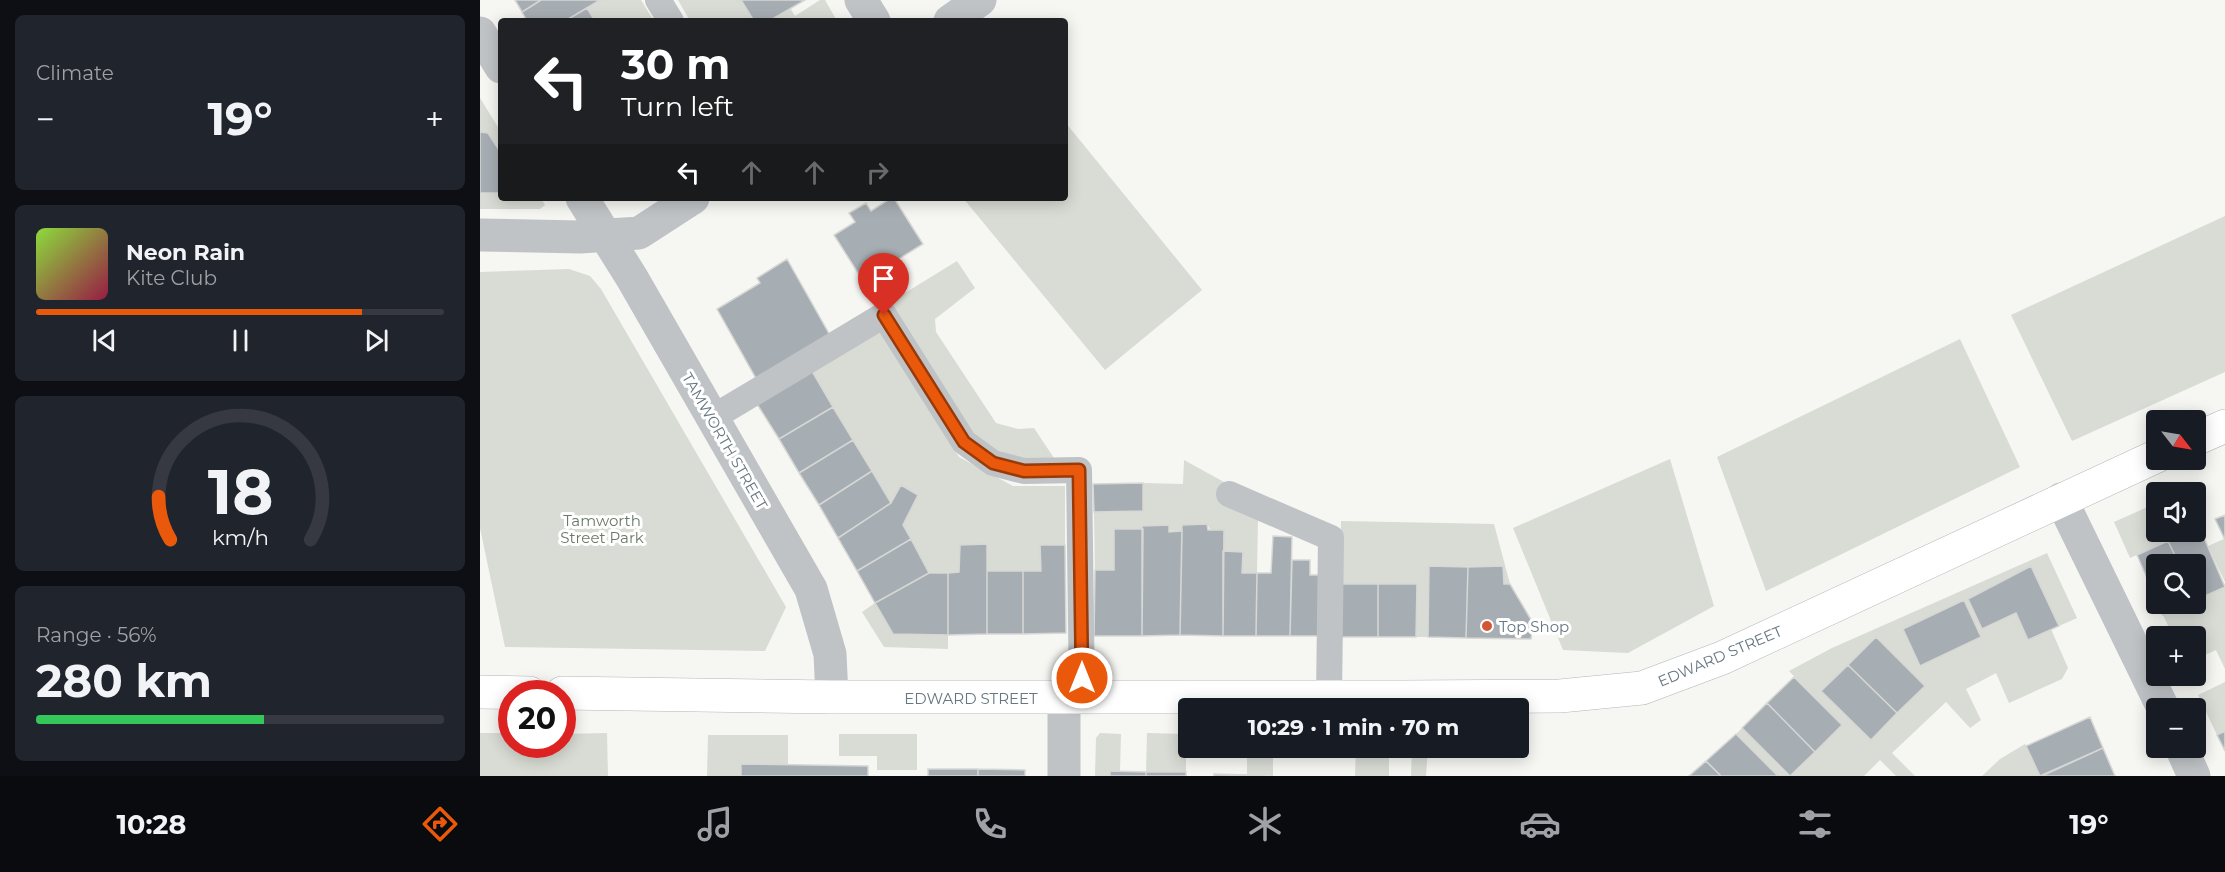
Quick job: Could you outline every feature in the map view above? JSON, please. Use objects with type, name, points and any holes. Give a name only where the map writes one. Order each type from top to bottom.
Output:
[{"type":"main road","points":[[2206,435],[2225,426]]},
{"type":"main road","name":"EDWARD STREET","points":[[576,693],[1073,698],[1560,696],[1642,688],[1722,658],[2146,461]]},
{"type":"main road","points":[[480,692],[498,692]]},
{"type":"street","points":[[861,0],[872,18]]},
{"type":"street","points":[[954,18],[980,0]]},
{"type":"street","points":[[480,33],[498,62]]},
{"type":"street","name":"TAMWORTH STREET","points":[[584,201],[811,589],[830,654],[832,697]]},
{"type":"street","points":[[480,235],[639,233],[688,201]]},
{"type":"street","points":[[2061,499],[2158,698]]},
{"type":"street","points":[[1064,776],[1073,698]]},
{"type":"street","points":[[2186,758],[2194,776]]},
{"type":"lane","points":[[658,0],[669,18]]},
{"type":"lane","points":[[712,418],[884,315],[964,442],[993,463],[1024,471],[1079,470],[1073,698]]},
{"type":"lane","points":[[1229,494],[1331,538],[1329,697]]},
{"type":"green space","points":[[600,0],[641,0],[652,18],[593,18],[587,8]]},
{"type":"green space","points":[[678,0],[741,0],[752,18],[688,18]]},
{"type":"green space","points":[[820,0],[825,0],[835,18],[774,18],[790,8],[795,16]]},
{"type":"green space","points":[[480,98],[498,127],[498,148],[488,133],[480,132]]},
{"type":"green space","points":[[1068,126],[1202,290],[1105,370],[965,201],[1068,201]]},
{"type":"green space","points":[[480,193],[498,193],[498,201],[543,201],[545,205],[540,209],[480,209]]},
{"type":"green space","points":[[2225,216],[2225,372],[2072,441],[2011,315]]},
{"type":"green space","points":[[957,261],[975,288],[935,319],[936,332],[996,423],[1018,429],[1034,428],[1054,458],[1026,463],[995,452],[971,436],[887,304]]},
{"type":"green space","name":"Tamworth Street Park","points":[[569,269],[590,276],[601,289],[786,607],[765,651],[505,647],[480,528],[480,272]]},
{"type":"green space","points":[[880,329],[959,457],[1013,486],[1065,486],[1065,545],[1041,545],[1041,571],[987,571],[987,544],[960,545],[959,572],[929,573],[903,525],[918,495],[901,485],[891,503],[812,371]]},
{"type":"green space","points":[[1960,339],[2020,467],[1766,591],[1717,457]]},
{"type":"green space","points":[[1670,459],[1714,606],[1628,653],[1563,650],[1513,528]]},
{"type":"green space","points":[[1184,460],[1224,482],[1224,501],[1258,517],[1257,573],[1242,573],[1243,552],[1223,551],[1207,524],[1183,525],[1182,531],[1114,529],[1114,570],[1095,570],[1094,512],[1143,511],[1143,483],[1183,484]]},
{"type":"green space","points":[[2146,508],[2146,542],[2166,542],[2130,558],[2114,522]]},
{"type":"green space","points":[[1341,521],[1494,524],[1510,584],[1504,584],[1503,566],[1429,566],[1428,637],[1416,637],[1417,584],[1340,584]]},
{"type":"green space","points":[[2225,540],[2225,582],[2208,546]]},
{"type":"green space","points":[[2047,553],[2077,618],[2059,626],[2031,566],[1969,599],[1982,629],[2016,613],[2028,640],[2051,629],[2068,668],[2062,679],[2009,703],[1996,673],[1966,689],[1981,720],[1970,728],[1946,702],[1892,753],[1915,776],[1896,776],[1880,760],[1864,776],[1790,776],[1842,725],[1789,671],[1832,648]],"holes":[[[1964,601],[1920,665],[1919,665],[1903,629]],[[1876,637],[1924,686],[1871,740],[1822,691]]]},
{"type":"green space","points":[[2225,587],[2225,669],[2216,650],[2206,654],[2206,626],[2168,626],[2163,615],[2206,614],[2206,596]]},
{"type":"green space","points":[[875,603],[894,634],[948,635],[948,649],[884,647],[862,612]]},
{"type":"green space","points":[[2225,682],[2225,731],[2217,735],[2206,712],[2206,698],[2199,698],[2198,695]]},
{"type":"green space","points":[[1742,728],[1789,776],[1778,776],[1736,734]]},
{"type":"green space","points":[[480,733],[498,733],[498,758],[576,758],[576,734],[607,733],[608,776],[480,776]]},
{"type":"green space","points":[[1100,733],[1121,734],[1120,771],[1110,771],[1110,776],[1095,776],[1096,738]]},
{"type":"green space","points":[[1147,733],[1178,734],[1178,758],[1186,758],[1186,772],[1146,772]]},
{"type":"green space","points":[[839,734],[917,734],[917,770],[877,770],[877,756],[839,756]]},
{"type":"green space","points":[[708,735],[788,735],[788,765],[741,764],[741,776],[707,776]]},
{"type":"green space","points":[[2025,744],[2040,776],[1982,776],[2000,759]]},
{"type":"green space","points":[[1247,758],[1273,758],[1273,776],[1247,775]]},
{"type":"green space","points":[[1356,758],[1389,758],[1389,776],[1355,776]]},
{"type":"green space","points":[[1412,758],[1427,758],[1426,776],[1411,776]]},
{"type":"building","points":[[515,0],[541,0],[522,12]]},
{"type":"building","points":[[541,0],[600,0],[570,18],[525,18],[522,12]]},
{"type":"building","points":[[741,0],[805,0],[774,18],[752,18]]},
{"type":"building","points":[[587,8],[593,18],[570,18]]},
{"type":"building","points":[[480,132],[488,133],[498,148],[498,193],[480,193]]},
{"type":"building","points":[[886,201],[896,201],[923,244],[863,281],[834,235],[855,222],[849,213],[866,203],[871,211]]},
{"type":"building","points":[[787,259],[831,337],[758,382],[717,309],[760,283],[757,278]]},
{"type":"building","points":[[812,371],[833,407],[779,439],[757,404]]},
{"type":"building","points":[[833,407],[853,440],[799,473],[779,439]]},
{"type":"building","points":[[853,440],[872,471],[819,505],[799,473]]},
{"type":"building","points":[[872,471],[891,503],[838,538],[819,505]]},
{"type":"building","points":[[1143,483],[1143,511],[1094,512],[1093,484]]},
{"type":"building","points":[[901,485],[918,495],[903,525],[911,539],[857,571],[838,538],[891,503]]},
{"type":"building","points":[[2225,515],[2225,540],[2215,519]]},
{"type":"building","points":[[1207,524],[1208,530],[1224,530],[1223,636],[1180,635],[1182,525]]},
{"type":"building","points":[[1169,525],[1169,532],[1182,531],[1180,635],[1142,636],[1142,526]]},
{"type":"building","points":[[1114,529],[1143,529],[1142,636],[1094,636],[1095,570],[1114,570]]},
{"type":"building","points":[[1273,536],[1292,537],[1290,636],[1256,636],[1257,573],[1271,573]]},
{"type":"building","points":[[911,539],[929,573],[875,603],[857,571]]},
{"type":"building","points":[[2166,542],[2168,542],[2174,554],[2146,554],[2146,576],[2137,555]]},
{"type":"building","points":[[2168,542],[2206,542],[2225,587],[2206,596],[2206,554],[2174,554]]},
{"type":"building","points":[[987,544],[987,634],[948,635],[948,573],[959,572],[960,545]]},
{"type":"building","points":[[1040,545],[1065,545],[1066,633],[1023,634],[1023,571],[1041,571]]},
{"type":"building","points":[[1223,551],[1243,552],[1242,573],[1257,573],[1256,636],[1223,636]]},
{"type":"building","points":[[1292,560],[1310,560],[1310,575],[1321,575],[1320,636],[1290,636]]},
{"type":"building","points":[[1429,566],[1468,567],[1466,638],[1428,637]]},
{"type":"building","points":[[1503,566],[1504,584],[1510,584],[1533,623],[1531,639],[1466,638],[1468,567]]},
{"type":"building","points":[[2031,566],[2059,626],[2028,640],[2016,613],[1982,629],[1968,599]]},
{"type":"building","points":[[987,571],[1023,571],[1023,634],[987,634]]},
{"type":"building","points":[[929,573],[948,573],[948,635],[893,634],[875,603]]},
{"type":"building","points":[[1340,584],[1378,584],[1378,637],[1340,637]]},
{"type":"building","points":[[1378,584],[1417,584],[1416,637],[1378,637]]},
{"type":"building","points":[[1964,600],[1981,637],[1920,666],[1903,629]]},
{"type":"building","points":[[1876,637],[1925,686],[1897,713],[1848,665]]},
{"type":"building","points":[[1848,665],[1897,713],[1871,740],[1821,691]]},
{"type":"building","points":[[1794,677],[1842,725],[1815,752],[1767,703]]},
{"type":"building","points":[[1767,703],[1815,752],[1790,776],[1742,728]]},
{"type":"building","points":[[2090,717],[2103,748],[2040,776],[2026,746]]},
{"type":"building","points":[[2225,731],[2225,751],[2217,735]]},
{"type":"building","points":[[1736,734],[1778,776],[1721,776],[1706,761]]},
{"type":"building","points":[[2103,748],[2115,776],[2042,776]]},
{"type":"building","points":[[1706,761],[1721,776],[1689,776]]},
{"type":"building","points":[[741,764],[868,766],[868,776],[741,776]]},
{"type":"building","points":[[928,769],[978,769],[978,776],[928,776]]},
{"type":"building","points":[[978,769],[1025,770],[1025,776],[978,776]]},
{"type":"building","points":[[1110,771],[1146,772],[1146,776],[1110,776]]},
{"type":"building","points":[[1146,772],[1186,772],[1186,776],[1146,776]]},
{"type":"building","points":[[1214,774],[1247,775],[1265,776],[1214,776]]},
{"type":"place","name":"Top Shop","points":[[1487,626]]},
{"type":"route","points":[[884,315],[964,442],[993,463],[1024,471],[1079,470],[1082,678]]}]
